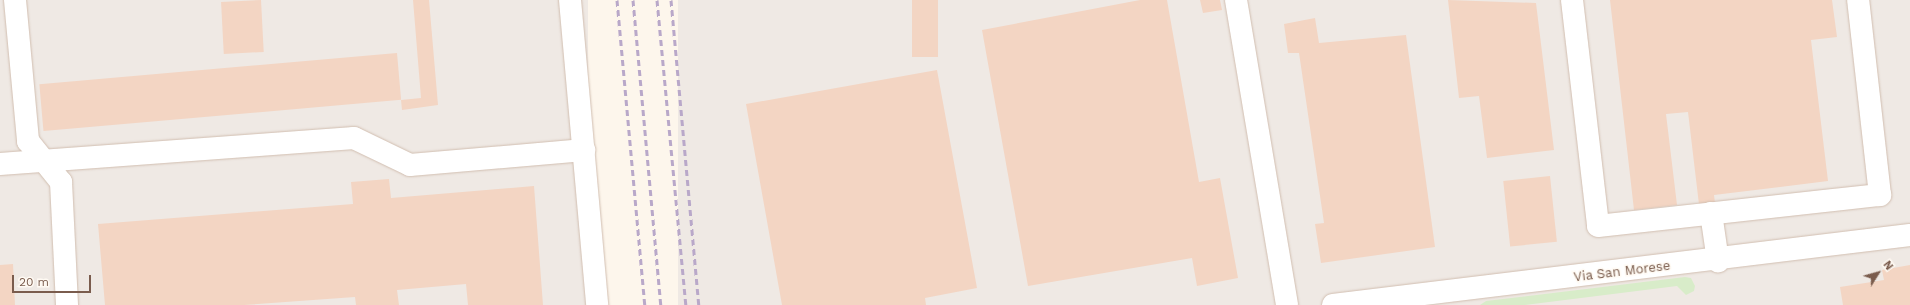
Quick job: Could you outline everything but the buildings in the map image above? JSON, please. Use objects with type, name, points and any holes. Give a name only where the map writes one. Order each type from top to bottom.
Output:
[{"type":"street","points":[[15,0],[28,141],[61,182],[67,305]]},
{"type":"street","points":[[570,0],[598,305]]},
{"type":"street","points":[[1236,0],[1287,305]]},
{"type":"street","points":[[1572,0],[1598,226],[1880,195],[1858,0]]},
{"type":"street","points":[[0,164],[354,138],[410,165],[584,150]]},
{"type":"street","points":[[1711,213],[1718,261]]},
{"type":"street","name":"Via San Morese","points":[[1333,305],[1718,261],[1910,235]]},
{"type":"shaded area","points":[[0,0],[588,0],[588,305],[0,305]]},
{"type":"shaded area","points":[[678,0],[1910,0],[1910,305],[678,305]]},
{"type":"green space","points":[[1685,277],[1691,278],[1695,286],[1694,291],[1686,295],[1677,286],[1525,305],[1480,305],[1486,301]]},
{"type":"railway","points":[[617,0],[645,305]]},
{"type":"railway","points":[[633,0],[661,305]]},
{"type":"railway","points":[[657,0],[686,305]]},
{"type":"railway","points":[[671,0],[699,305]]}]
